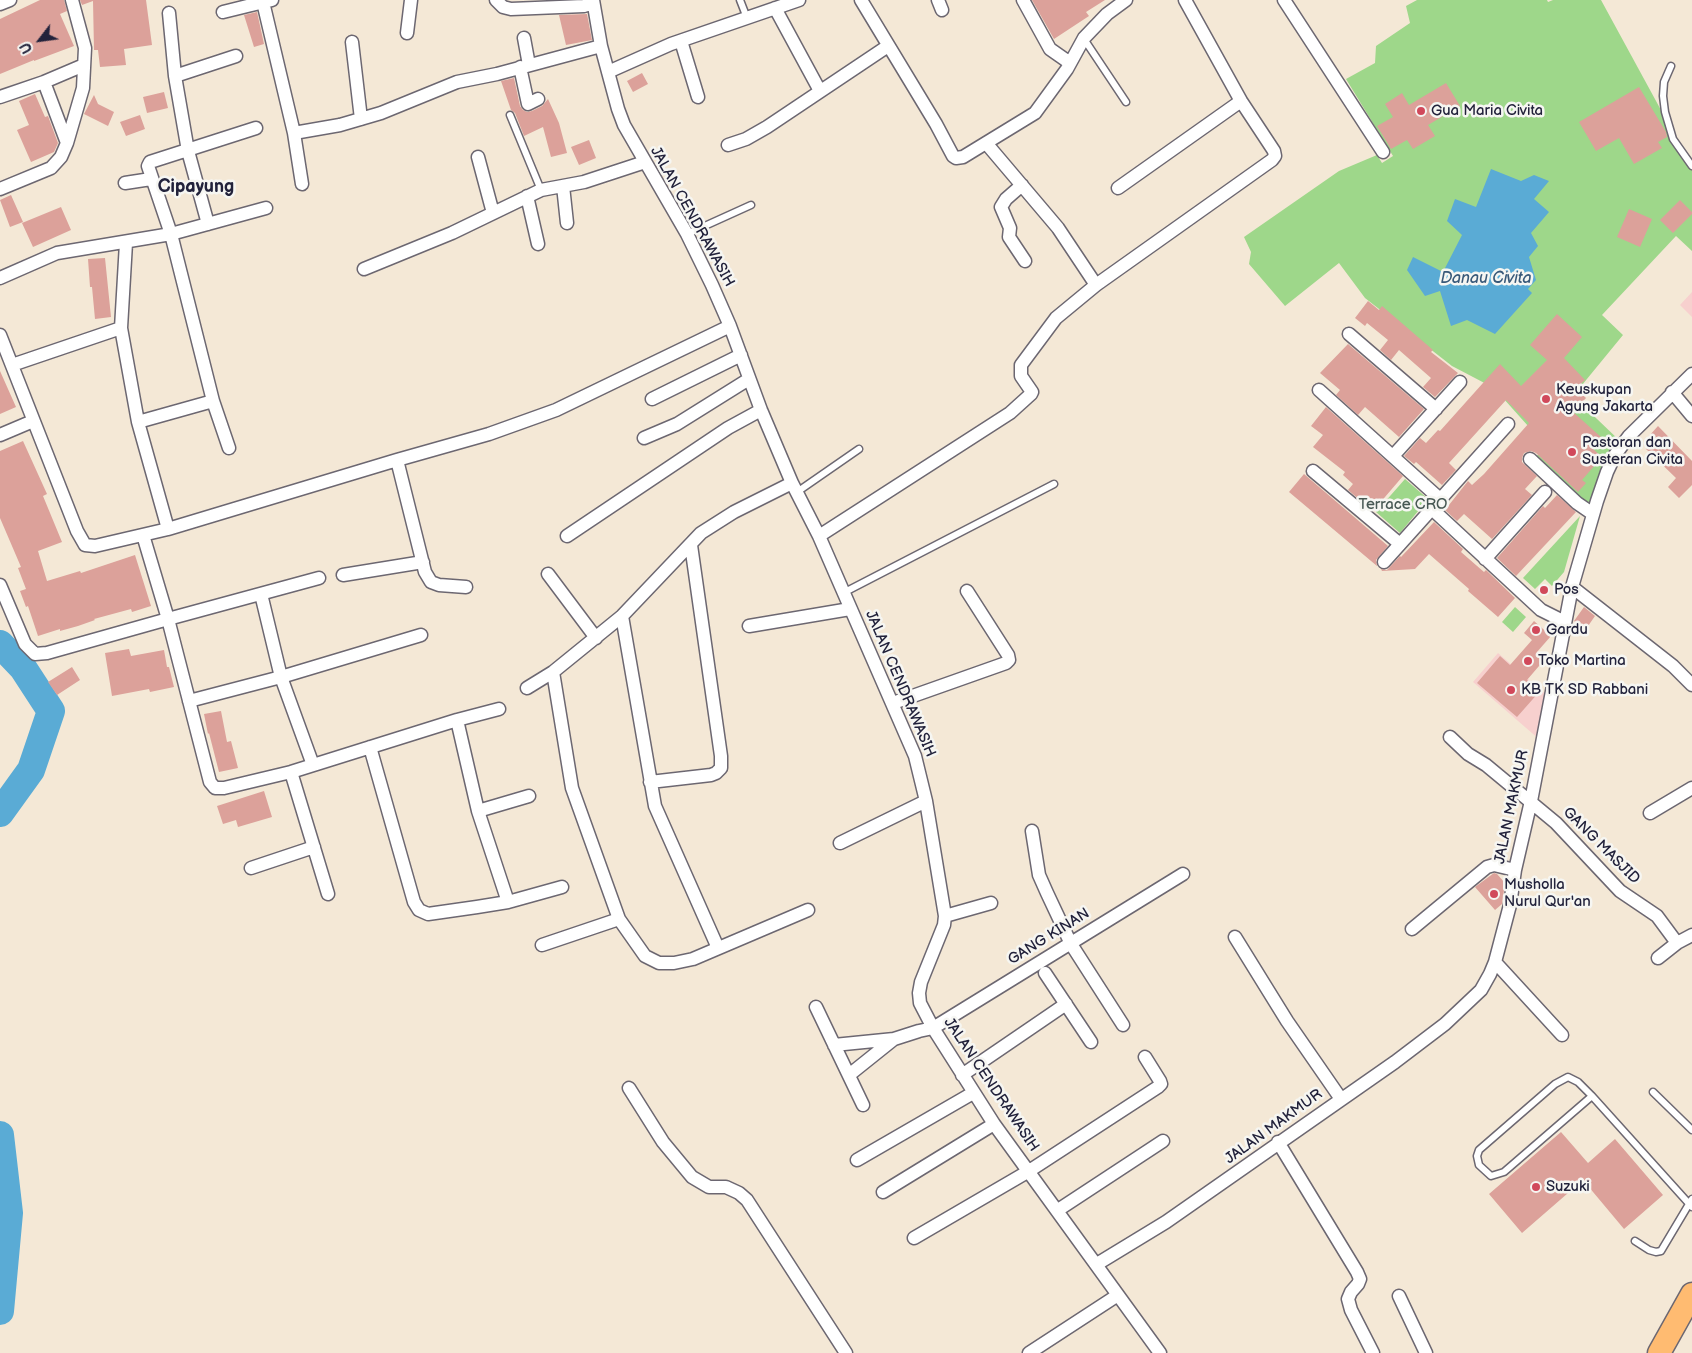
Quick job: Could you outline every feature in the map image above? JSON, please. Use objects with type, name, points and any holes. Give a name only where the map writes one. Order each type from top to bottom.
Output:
[{"type":"highway","points":[[1660,1353],[1692,1294]]},
{"type":"street","points":[[0,4],[10,0]]},
{"type":"street","points":[[0,188],[51,168],[61,157],[67,143],[83,88],[85,48],[72,0]]},
{"type":"street","points":[[407,33],[411,0]]},
{"type":"street","points":[[496,0],[503,7],[512,9],[584,6],[593,2]]},
{"type":"street","points":[[608,72],[681,41],[799,0]]},
{"type":"street","points":[[862,0],[953,156],[956,158],[963,157],[1035,113],[1068,69],[1084,38],[1107,14],[1126,0]]},
{"type":"street","points":[[1023,0],[1050,49],[1070,63]]},
{"type":"street","points":[[819,536],[1010,413],[1031,394],[1032,389],[1021,376],[1020,364],[1056,318],[1096,285],[1275,156],[1274,151],[1241,101],[1185,0]]},
{"type":"street","points":[[1284,0],[1383,152]]},
{"type":"street","points":[[223,12],[268,1],[302,184]]},
{"type":"street","name":"JALAN CENDRAWASIH","points":[[593,2],[601,46],[624,125],[686,234],[712,285],[794,488],[819,536],[915,756],[926,801],[945,916],[944,925],[921,982],[920,1003],[933,1028],[994,1124],[1160,1353]]},
{"type":"street","points":[[775,8],[820,91]]},
{"type":"street","points":[[169,13],[175,76],[188,151],[208,224]]},
{"type":"street","points":[[524,38],[524,66],[528,104],[538,99]]},
{"type":"street","points":[[681,41],[698,97]]},
{"type":"street","points":[[352,42],[361,119]]},
{"type":"street","points":[[294,133],[340,125],[381,113],[457,82],[497,74],[601,46]]},
{"type":"street","points":[[728,145],[746,139],[767,127],[888,46]]},
{"type":"street","points":[[175,76],[236,56]]},
{"type":"street","points":[[0,97],[44,82],[84,65]]},
{"type":"street","points":[[44,82],[67,143]]},
{"type":"street","points":[[1118,188],[1241,101]]},
{"type":"street","points":[[229,448],[213,401],[171,234],[148,166],[150,162],[256,128]]},
{"type":"street","points":[[986,143],[1058,228],[1096,285]]},
{"type":"street","points":[[478,156],[493,212]]},
{"type":"street","points":[[364,268],[452,233],[541,190],[593,180],[645,162]]},
{"type":"street","points":[[125,183],[152,178]]},
{"type":"street","points":[[1022,185],[1001,206],[1010,228],[1009,237],[1024,260]]},
{"type":"street","points":[[563,186],[566,223]]},
{"type":"street","points":[[527,196],[538,244]]},
{"type":"street","points":[[0,278],[57,253],[171,234],[266,208]]},
{"type":"street","points":[[126,243],[121,328],[138,422],[168,529]]},
{"type":"street","points":[[0,336],[77,531],[85,545],[95,546],[168,529],[489,434],[556,410],[730,326]]},
{"type":"street","points":[[12,365],[121,328]]},
{"type":"street","points":[[1349,334],[1436,409]]},
{"type":"street","points":[[652,399],[741,355]]},
{"type":"street","name":"JALAN MAKMUR","points":[[1097,1264],[1166,1222],[1395,1062],[1455,1015],[1481,990],[1495,962],[1510,905],[1515,870],[1531,801],[1572,587],[1607,472],[1615,455],[1642,422],[1692,374]]},
{"type":"street","points":[[644,438],[677,424],[749,379]]},
{"type":"street","points":[[1393,456],[1460,382]]},
{"type":"street","points":[[1319,390],[1393,456],[1485,558],[1540,610],[1565,622]]},
{"type":"street","points":[[1672,392],[1692,416]]},
{"type":"street","points":[[138,422],[213,401]]},
{"type":"street","points":[[567,536],[728,428],[761,410]]},
{"type":"street","points":[[0,435],[33,421]]},
{"type":"street","points":[[1384,562],[1508,424]]},
{"type":"street","points":[[397,460],[425,572],[431,582],[439,585],[466,587]]},
{"type":"street","points":[[1530,460],[1577,503],[1593,514]]},
{"type":"street","points":[[1313,470],[1400,544]]},
{"type":"street","points":[[527,688],[553,672],[622,616],[701,533],[734,512],[794,488]]},
{"type":"street","points":[[1485,558],[1546,492]]},
{"type":"street","points":[[143,535],[168,619],[210,782],[215,788],[224,788],[291,772],[457,720],[499,709]]},
{"type":"street","points":[[650,782],[711,775],[721,768],[721,756],[691,545]]},
{"type":"street","points":[[343,575],[423,562]]},
{"type":"street","points":[[548,574],[596,638]]},
{"type":"street","points":[[0,585],[25,644],[35,654],[47,653],[318,578]]},
{"type":"street","points":[[1572,587],[1673,666],[1692,685]]},
{"type":"street","points":[[893,703],[1006,663],[1009,660],[1008,655],[968,591]]},
{"type":"street","points":[[261,594],[282,678],[313,765]]},
{"type":"street","points":[[749,626],[850,609]]},
{"type":"street","points":[[622,616],[654,806],[718,948]]},
{"type":"street","points":[[189,701],[282,678],[421,635]]},
{"type":"street","points":[[553,672],[572,788],[619,919],[646,956],[659,962],[674,963],[693,959],[808,910]]},
{"type":"street","points":[[457,720],[478,811],[508,902]]},
{"type":"street","name":"GANG MASJID","points":[[1450,737],[1468,754],[1486,765],[1531,801],[1564,831],[1620,891],[1657,916],[1677,943]]},
{"type":"street","points":[[370,747],[414,902],[419,910],[428,914],[508,902],[562,887]]},
{"type":"street","points":[[291,772],[328,894]]},
{"type":"street","points":[[1650,813],[1692,788]]},
{"type":"street","points":[[478,811],[529,796]]},
{"type":"street","points":[[840,843],[926,801]]},
{"type":"street","points":[[1032,831],[1039,874],[1071,944],[1122,1024]]},
{"type":"street","points":[[251,868],[314,847]]},
{"type":"street","points":[[1412,929],[1487,867],[1494,865],[1515,870]]},
{"type":"street","name":"GANG KINAN","points":[[894,1039],[919,1030],[933,1028],[1183,874]]},
{"type":"street","points":[[945,916],[991,902]]},
{"type":"street","points":[[542,945],[619,919]]},
{"type":"street","points":[[1658,958],[1677,943],[1692,935]]},
{"type":"street","points":[[1235,937],[1287,1021],[1341,1099]]},
{"type":"street","points":[[1495,962],[1562,1035]]},
{"type":"street","points":[[1046,974],[1091,1042]]},
{"type":"street","points":[[962,1075],[1066,1004]]},
{"type":"street","points":[[816,1007],[863,1105]]},
{"type":"street","points":[[834,1045],[894,1039]]},
{"type":"street","points":[[849,1075],[894,1039]]},
{"type":"street","points":[[914,1238],[1029,1171],[1158,1087],[1160,1081],[1145,1057]]},
{"type":"street","points":[[629,1088],[662,1142],[692,1177],[709,1187],[726,1186],[747,1200],[846,1353]]},
{"type":"street","points":[[857,1160],[973,1092]]},
{"type":"street","points":[[883,1192],[994,1124]]},
{"type":"street","points":[[1058,1210],[1163,1142]]},
{"type":"street","points":[[1278,1142],[1357,1272],[1360,1279],[1348,1299],[1351,1310],[1372,1353]]},
{"type":"street","points":[[1029,1353],[1118,1295]]},
{"type":"street","points":[[1399,1296],[1426,1353]]},
{"type":"lane","points":[[740,0],[747,18]]},
{"type":"lane","points":[[1084,38],[1126,102]]},
{"type":"lane","points":[[1671,66],[1664,82],[1665,112],[1673,139],[1692,166]]},
{"type":"lane","points":[[510,115],[541,190]]},
{"type":"lane","points":[[686,234],[750,205]]},
{"type":"lane","points":[[794,488],[859,449]]},
{"type":"lane","points":[[843,594],[1054,484]]},
{"type":"lane","points":[[1592,1096],[1504,1172],[1491,1176],[1479,1165],[1476,1156],[1479,1150],[1555,1084],[1568,1077],[1571,1078],[1592,1096],[1691,1203],[1661,1251],[1649,1250],[1635,1241]]},
{"type":"lane","points":[[1653,1092],[1692,1130]]},
{"type":"shaded area","points":[[1692,292],[1692,317],[1680,305]]},
{"type":"shaded area","name":"KB TK SD Rabbani","points":[[1498,653],[1549,697],[1540,740],[1473,682]]},
{"type":"green space","points":[[1417,0],[1547,0],[1548,2],[1553,0],[1601,0],[1674,134],[1692,162],[1692,251],[1676,236],[1602,315],[1623,335],[1573,396],[1620,441],[1608,454],[1588,510],[1533,460],[1546,446],[1494,388],[1452,366],[1365,298],[1339,263],[1285,306],[1249,264],[1251,252],[1244,237],[1339,171],[1377,155],[1382,163],[1393,156],[1346,79],[1375,63],[1376,46],[1410,23],[1406,6]]},
{"type":"green space","name":"Terrace CRO","points":[[1405,479],[1428,499],[1400,533],[1376,512]]},
{"type":"green space","points":[[1580,516],[1564,572],[1552,586],[1545,579],[1535,589],[1523,578]]},
{"type":"green space","points":[[1515,607],[1526,617],[1513,632],[1502,622]]},
{"type":"water","name":"Danau Civita","points":[[1491,169],[1521,181],[1534,175],[1549,181],[1534,199],[1549,212],[1531,233],[1538,246],[1529,257],[1536,280],[1528,289],[1532,293],[1495,334],[1467,320],[1451,326],[1440,291],[1425,296],[1407,270],[1413,257],[1443,272],[1462,235],[1447,221],[1455,199],[1476,207]]},
{"type":"building","points":[[40,0],[64,0],[67,11],[60,14],[74,46],[0,74],[0,19]]},
{"type":"building","points":[[80,0],[146,0],[152,45],[124,49],[126,65],[100,67],[98,50],[94,50],[93,1],[82,5]]},
{"type":"building","points":[[1032,0],[1105,0],[1086,12],[1089,16],[1054,39]]},
{"type":"building","points":[[257,12],[264,44],[254,47],[244,15]]},
{"type":"building","points":[[587,14],[592,40],[566,45],[559,15]]},
{"type":"building","points":[[642,73],[648,84],[633,92],[627,81]]},
{"type":"building","points":[[514,78],[520,106],[523,110],[527,112],[532,111],[542,106],[548,99],[559,123],[567,153],[551,157],[543,127],[524,136],[515,113],[511,110],[501,81]]},
{"type":"building","name":"Gua Maria Civita","points":[[1446,83],[1460,106],[1428,125],[1435,136],[1413,149],[1407,140],[1391,149],[1377,126],[1393,117],[1385,104],[1402,93],[1409,105]]},
{"type":"building","points":[[1639,87],[1666,132],[1667,137],[1658,142],[1662,148],[1634,164],[1619,138],[1596,151],[1579,122]]},
{"type":"building","points":[[164,92],[168,108],[147,113],[143,97]]},
{"type":"building","points":[[35,94],[45,117],[48,116],[58,143],[54,152],[31,162],[17,130],[29,125],[19,101]]},
{"type":"building","points":[[94,95],[98,104],[114,112],[108,126],[84,114]]},
{"type":"building","points":[[140,115],[145,129],[126,136],[120,122]]},
{"type":"building","points":[[589,140],[596,158],[579,165],[571,147]]},
{"type":"building","points":[[11,195],[23,222],[10,227],[0,200]]},
{"type":"building","points":[[1680,200],[1692,214],[1673,233],[1660,220]]},
{"type":"building","points":[[61,207],[71,230],[33,247],[22,223]]},
{"type":"building","points":[[1629,209],[1652,219],[1640,247],[1617,237]]},
{"type":"building","points":[[105,258],[111,317],[95,319],[88,259]]},
{"type":"building","points":[[1368,301],[1379,310],[1382,306],[1433,350],[1431,352],[1458,373],[1435,397],[1423,387],[1431,378],[1399,350],[1391,360],[1380,350],[1388,340],[1367,323],[1365,326],[1355,318]]},
{"type":"building","points":[[1557,314],[1582,337],[1564,358],[1585,380],[1576,388],[1586,398],[1573,412],[1601,437],[1592,448],[1602,457],[1582,480],[1586,483],[1578,492],[1536,453],[1531,451],[1524,453],[1522,462],[1537,476],[1525,489],[1532,495],[1492,539],[1464,514],[1457,521],[1445,510],[1468,481],[1472,485],[1484,474],[1529,423],[1506,400],[1449,463],[1456,470],[1442,485],[1416,462],[1414,464],[1404,456],[1420,438],[1426,443],[1438,430],[1440,431],[1500,364],[1521,386],[1547,360],[1530,345]]},
{"type":"building","points":[[1348,344],[1424,409],[1399,437],[1365,407],[1358,415],[1336,395],[1340,390],[1320,373]]},
{"type":"building","points":[[0,371],[16,407],[0,414]]},
{"type":"building","points":[[1326,407],[1403,476],[1373,511],[1348,490],[1353,484],[1343,475],[1345,472],[1313,447],[1323,435],[1311,426]]},
{"type":"building","points":[[1658,426],[1692,461],[1692,485],[1679,498],[1668,487],[1676,478],[1646,449],[1654,441],[1649,436]]},
{"type":"building","points":[[23,441],[47,494],[43,496],[62,542],[38,551],[47,581],[80,571],[81,573],[135,555],[151,606],[132,612],[131,609],[94,619],[78,626],[38,636],[28,606],[26,607],[20,591],[26,589],[18,568],[21,567],[0,518],[0,451]]},
{"type":"building","points":[[1304,474],[1388,546],[1376,560],[1377,566],[1289,492]]},
{"type":"building","points":[[1557,495],[1576,512],[1516,576],[1497,558],[1543,506],[1545,508]]},
{"type":"building","points":[[1434,522],[1463,549],[1461,552],[1484,572],[1486,570],[1515,598],[1498,617],[1429,554],[1415,569],[1382,571],[1381,569],[1387,570],[1401,557]]},
{"type":"building","points":[[1584,607],[1595,616],[1586,629],[1574,621]]},
{"type":"building","name":"KB TK SD Rabbani","points":[[1534,621],[1551,636],[1537,652],[1545,659],[1527,680],[1540,691],[1517,717],[1477,683],[1500,656],[1510,665],[1532,640],[1524,633]]},
{"type":"building","points":[[129,649],[131,656],[164,650],[167,667],[169,667],[174,687],[150,692],[149,689],[112,696],[105,653]]},
{"type":"building","points":[[72,667],[80,680],[57,695],[48,682]]},
{"type":"building","points":[[221,711],[227,742],[231,741],[238,768],[219,772],[204,714]]},
{"type":"building","points":[[264,791],[272,817],[238,827],[236,820],[223,824],[217,806]]},
{"type":"building","name":"Musholla Nurul Qur'an","points":[[1494,873],[1505,883],[1502,904],[1495,910],[1475,887]]},
{"type":"building","name":"Suzuki","points":[[1561,1132],[1588,1163],[1615,1139],[1663,1195],[1624,1229],[1583,1180],[1522,1233],[1489,1194]]},
{"type":"waterway","points":[[0,644],[23,668],[51,711],[31,770],[0,813]]},
{"type":"waterway","points":[[0,1135],[9,1213],[0,1311]]},
{"type":"place","name":"Gua Maria Civita","points":[[1421,111]]},
{"type":"place","name":"Keuskupan Agung Jakarta","points":[[1546,399]]},
{"type":"place","name":"Pastoran dan Susteran Civita","points":[[1572,452]]},
{"type":"place","name":"Pos","points":[[1544,590]]},
{"type":"place","name":"Gardu","points":[[1536,630]]},
{"type":"place","name":"Toko Martina","points":[[1528,661]]},
{"type":"place","name":"KB TK SD Rabbani","points":[[1511,690]]},
{"type":"place","name":"Musholla Nurul Qur'an","points":[[1494,894]]},
{"type":"place","name":"Suzuki","points":[[1536,1187]]},
{"type":"district","name":"Cipayung","points":[[196,187]]}]
